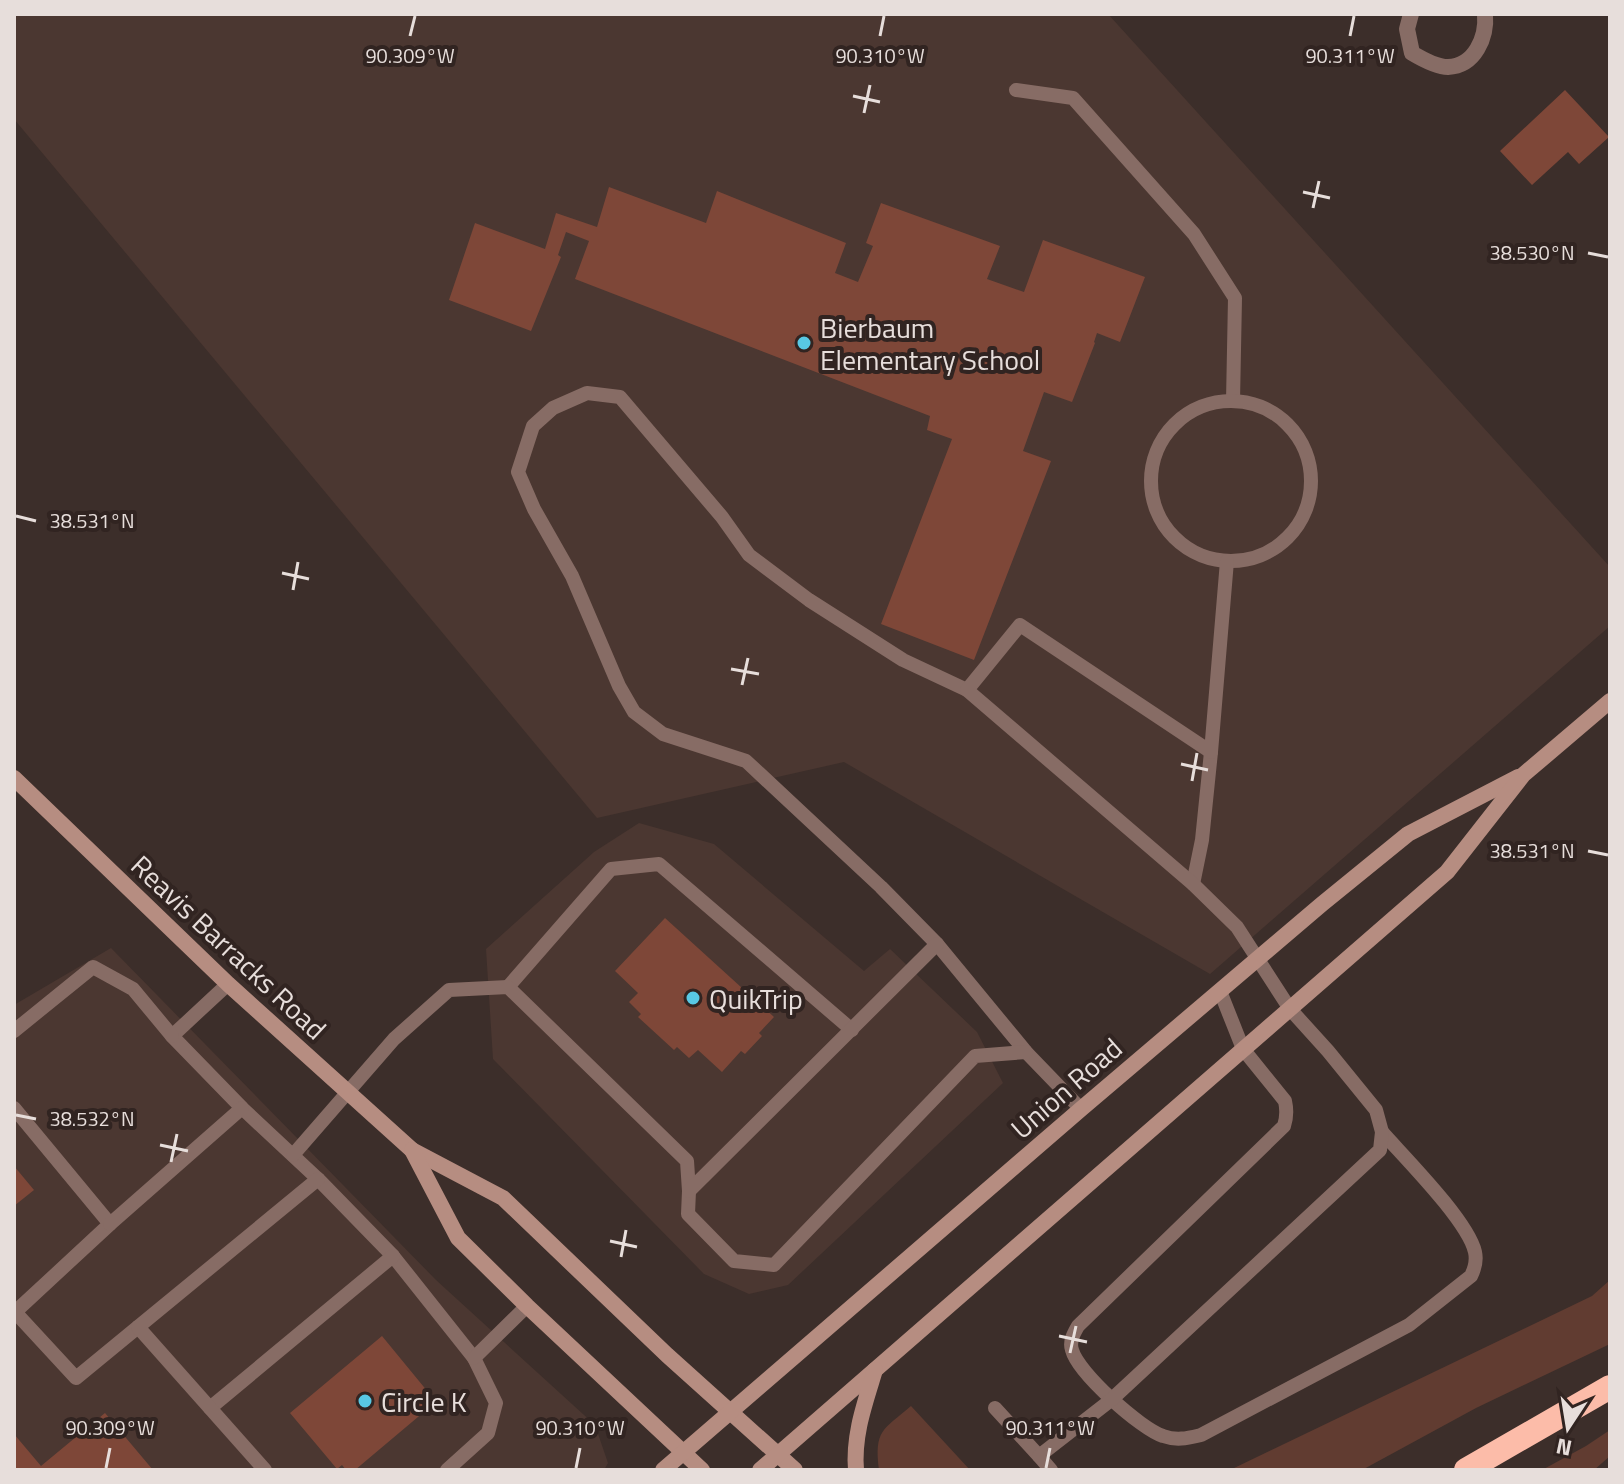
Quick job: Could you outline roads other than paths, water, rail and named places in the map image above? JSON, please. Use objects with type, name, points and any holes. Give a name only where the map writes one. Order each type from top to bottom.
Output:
[{"type":"highway","points":[[1466,1470],[1610,1387]]},
{"type":"main road","name":"Union Road","points":[[760,1470],[1447,872],[1523,775],[1610,701]]},
{"type":"main road","name":"Union Road","points":[[663,1470],[1081,1109],[1408,834],[1523,775]]},
{"type":"main road","name":"Reavis Barracks Road","points":[[14,778],[228,984],[412,1150],[503,1198],[667,1355],[795,1470]]},
{"type":"main road","name":"Reavis Barracks Road","points":[[412,1150],[458,1238],[702,1470]]},
{"type":"main road","points":[[856,1470],[855,1451],[860,1419],[875,1370]]},
{"type":"street","points":[[1411,14],[1407,29],[1412,53],[1447,67],[1466,61],[1480,46],[1485,14]]},
{"type":"lane","points":[[1016,90],[1073,98],[1194,234],[1235,298],[1233,401]]},
{"type":"lane","points":[[1039,1456],[1111,1400],[1380,1150],[1382,1132],[1376,1110],[1290,1009],[1237,927],[1193,884],[967,690],[903,660],[809,600],[749,555],[722,517],[620,397],[587,393],[553,408],[533,426],[518,472],[534,509],[572,576],[619,686],[634,712],[663,734],[746,761],[881,887],[937,944],[1026,1052],[1081,1109]]},
{"type":"lane","points":[[1233,401],[1260,406],[1282,419],[1298,437],[1309,460],[1311,486],[1306,510],[1294,531],[1275,548],[1252,558],[1227,561],[1200,555],[1176,540],[1159,518],[1151,491],[1152,464],[1162,438],[1181,418],[1205,404],[1233,401]]},
{"type":"lane","points":[[1193,884],[1202,840],[1227,561]]},
{"type":"lane","points":[[967,690],[1020,625],[1211,752]]},
{"type":"lane","points":[[293,1155],[394,1039],[449,990],[508,987],[611,869],[659,864],[852,1030]]},
{"type":"lane","points":[[689,1191],[937,944]]},
{"type":"lane","points":[[14,1031],[93,967],[133,989],[172,1036],[242,1108],[318,1179],[393,1256],[474,1358],[496,1403],[488,1433],[447,1470]]},
{"type":"lane","points":[[172,1036],[228,984]]},
{"type":"lane","points":[[508,987],[687,1161],[688,1214],[734,1261],[774,1265],[975,1056],[1026,1052]]},
{"type":"lane","points":[[1220,991],[1243,1049],[1285,1101],[1284,1126],[1078,1326],[1071,1349],[1111,1400],[1161,1436],[1177,1440],[1201,1435],[1409,1325],[1471,1276],[1476,1265],[1470,1238],[1453,1213],[1382,1132]]},
{"type":"lane","points":[[14,1108],[110,1224]]},
{"type":"lane","points":[[242,1108],[15,1312],[76,1378],[318,1179]]},
{"type":"lane","points":[[210,1408],[393,1256]]},
{"type":"lane","points":[[474,1358],[527,1306]]},
{"type":"lane","points":[[138,1327],[265,1470]]},
{"type":"lane","points":[[995,1408],[1051,1470]]},
{"type":"place","name":"Bierbaum Elementary School","points":[[804,343]]},
{"type":"place","name":"QuikTrip","points":[[693,998]]},
{"type":"place","name":"Circle K","points":[[365,1401]]}]
